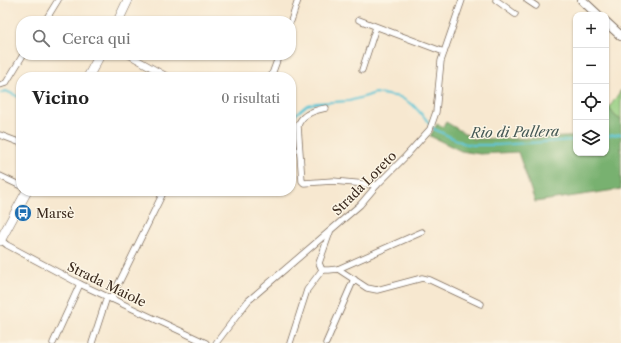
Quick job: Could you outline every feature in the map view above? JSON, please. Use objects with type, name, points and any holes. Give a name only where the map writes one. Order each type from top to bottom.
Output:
[{"type":"main road","points":[[120,16],[128,0]]},
{"type":"main road","points":[[91,72],[97,60]]},
{"type":"main road","points":[[0,241],[25,196]]},
{"type":"street","points":[[48,16],[58,0]]},
{"type":"street","points":[[293,16],[298,0]]},
{"type":"street","name":"Strada Loreto","points":[[216,343],[248,301],[360,205],[431,127],[436,112],[444,52],[462,0]]},
{"type":"street","points":[[496,0],[515,14]]},
{"type":"street","points":[[527,0],[536,6]]},
{"type":"street","points":[[582,0],[595,12]]},
{"type":"street","points":[[359,20],[444,52]]},
{"type":"street","points":[[609,25],[621,36]]},
{"type":"street","points":[[362,70],[376,27]]},
{"type":"street","points":[[3,84],[20,60]]},
{"type":"street","points":[[138,60],[159,72]]},
{"type":"street","points":[[273,72],[277,60]]},
{"type":"street","points":[[326,108],[311,112],[303,117],[299,122],[298,126],[302,181],[304,183],[352,182],[377,185]]},
{"type":"street","points":[[0,135],[16,142]]},
{"type":"street","points":[[0,176],[16,184]]},
{"type":"street","points":[[92,343],[109,298],[161,196]]},
{"type":"street","points":[[322,270],[319,263],[331,230]]},
{"type":"street","points":[[322,270],[338,268],[422,232]]},
{"type":"street","name":"Strada Maiole","points":[[0,241],[80,284],[206,343]]},
{"type":"street","points":[[338,268],[367,288],[377,290],[422,278],[430,280],[481,304]]},
{"type":"street","points":[[290,343],[307,290],[322,270]]},
{"type":"street","points":[[326,343],[354,279]]},
{"type":"street","points":[[53,343],[80,284]]},
{"type":"green space","points":[[621,90],[621,120],[615,116],[609,108]]},
{"type":"green space","points":[[609,108],[615,116],[621,120],[621,189],[535,202],[518,152],[480,154],[461,151],[430,136],[437,124],[443,127],[446,122],[474,139],[573,136],[573,156],[609,156]]},
{"type":"waterway","name":"Rio di Pallera","points":[[0,93],[6,91],[16,96]]},
{"type":"waterway","name":"Rio di Pallera","points":[[296,114],[307,105],[349,101],[375,93],[400,97],[413,105],[434,129],[463,143],[472,145],[497,145],[573,140]]},
{"type":"waterway","name":"Rio di Pallera","points":[[609,136],[621,134]]},
{"type":"place","name":"Marsè","points":[[23,213]]}]
